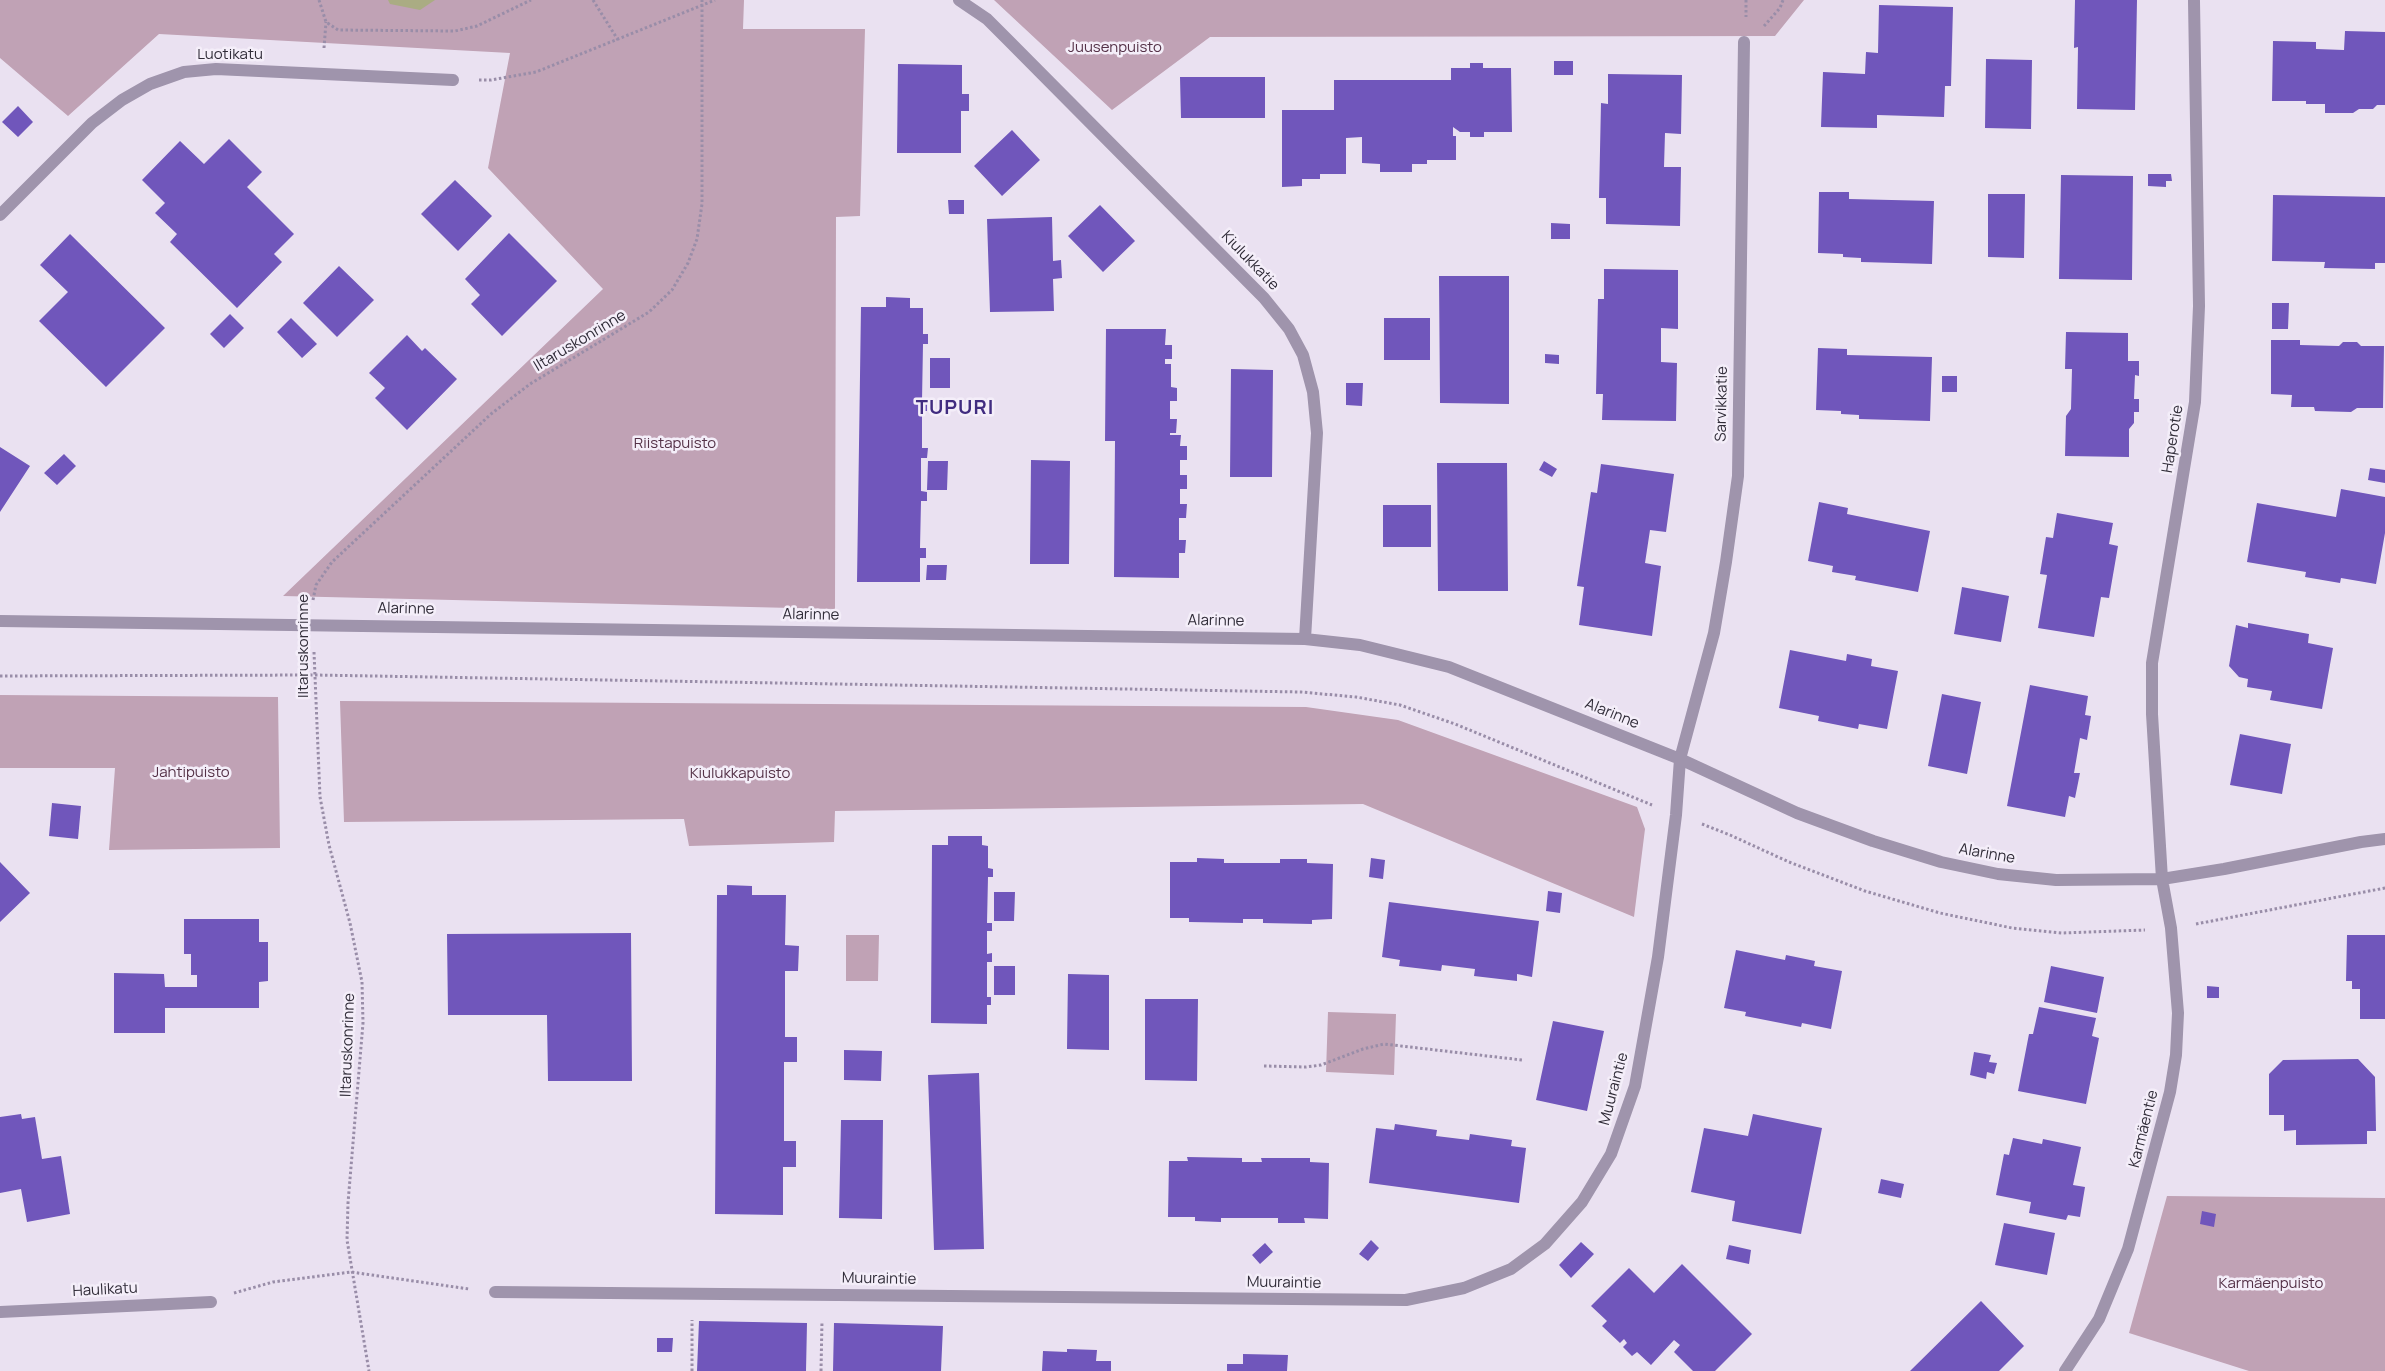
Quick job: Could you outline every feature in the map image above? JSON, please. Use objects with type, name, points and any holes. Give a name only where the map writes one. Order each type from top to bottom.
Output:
[{"type":"street","name":"Kiulukkatie","points":[[959,0],[987,19],[1004,35],[1264,298],[1289,329],[1303,356],[1313,392],[1317,433],[1305,639]]},
{"type":"street","name":"Haperotie","points":[[2162,879],[2152,714],[2152,663],[2195,402],[2199,306],[2194,2]]},
{"type":"street","name":"Sarvikkatie","points":[[1680,759],[1714,633],[1738,476],[1744,42]]},
{"type":"street","name":"Luotikatu","points":[[0,216],[92,123],[122,100],[150,84],[184,72],[216,69],[453,80]]},
{"type":"street","name":"Alarinne","points":[[0,621],[1305,639],[1360,645],[1449,667],[1680,759],[1797,813],[1872,841],[1940,862],[1998,874],[2056,880],[2162,879],[2385,839]]},
{"type":"street","name":"Muuraintie","points":[[495,1292],[1406,1300],[1464,1288],[1510,1269],[1544,1244],[1582,1202],[1612,1154],[1635,1086],[1658,957],[1676,815],[1680,759]]},
{"type":"street","name":"Karmäentie","points":[[2065,1371],[2099,1319],[2128,1249],[2170,1092],[2176,1055],[2178,1013],[2171,928],[2162,879]]},
{"type":"street","name":"Haulikatu","points":[[0,1312],[211,1302]]},
{"type":"path","points":[[319,0],[326,22],[338,30],[445,31],[477,26],[532,0]]},
{"type":"path","points":[[593,0],[618,40]]},
{"type":"path","points":[[453,80],[491,80],[536,72],[673,18],[702,2],[715,0]]},
{"type":"path","points":[[1744,42],[1766,24],[1780,8],[1783,0]]},
{"type":"path","name":"Iltaruskonrinne","points":[[369,1371],[347,1240],[348,1203],[363,1022],[362,982],[350,923],[329,845],[320,797],[313,624],[313,600],[316,585],[332,562],[491,414],[530,384],[649,312],[672,290],[688,263],[697,239],[702,204],[702,2]]},
{"type":"path","points":[[0,676],[314,675],[1301,692],[1356,697],[1400,705],[1455,724],[1676,815],[1730,835],[1789,862],[1864,891],[1940,913],[2012,928],[2062,933],[2171,928],[2385,888]]},
{"type":"path","points":[[1264,1066],[1306,1067],[1321,1065],[1363,1049],[1384,1044],[1522,1060]]},
{"type":"path","points":[[211,1302],[273,1282],[351,1272],[495,1292]]},
{"type":"path","points":[[692,1371],[693,1294]]},
{"type":"path","points":[[821,1371],[822,1295]]},
{"type":"green space","name":"Riistapuisto","points":[[0,0],[744,0],[743,29],[865,29],[860,216],[836,217],[835,609],[283,596],[603,289],[488,168],[510,53],[159,34],[68,116],[0,58]]},
{"type":"green space","name":"Juusenpuisto","points":[[994,0],[1804,0],[1775,36],[1210,37],[1112,110]]},
{"type":"green space","name":"Jahtipuisto","points":[[0,695],[278,697],[280,848],[109,850],[115,768],[0,768]]},
{"type":"green space","name":"Kiulukkapuisto","points":[[340,701],[1306,707],[1398,720],[1637,807],[1645,829],[1634,917],[1363,804],[835,811],[834,842],[689,846],[684,819],[344,822]]},
{"type":"green space","points":[[846,935],[879,935],[878,981],[846,981]]},
{"type":"green space","points":[[1328,1012],[1396,1014],[1394,1075],[1326,1072]]},
{"type":"green space","name":"Karmäenpuisto","points":[[2167,1196],[2385,1198],[2385,1371],[2249,1371],[2129,1333]]},
{"type":"shaded area","points":[[388,0],[435,0],[420,10],[390,4]]},
{"type":"building","points":[[2075,0],[2137,0],[2135,110],[2077,109],[2078,47],[2074,48]]},
{"type":"building","points":[[1879,5],[1953,7],[1951,86],[1945,86],[1944,117],[1877,115],[1877,128],[1821,127],[1823,72],[1865,74],[1866,52],[1878,53]]},
{"type":"building","points":[[2345,31],[2385,32],[2385,105],[2377,105],[2373,109],[2359,109],[2353,113],[2325,113],[2325,104],[2306,104],[2306,101],[2272,101],[2273,41],[2316,42],[2316,49],[2344,50]]},
{"type":"building","points":[[1986,59],[2032,60],[2031,129],[1985,128]]},
{"type":"building","points":[[1554,61],[1573,61],[1573,75],[1554,75]]},
{"type":"building","points":[[1470,63],[1483,63],[1483,68],[1511,68],[1512,132],[1484,132],[1484,137],[1470,137],[1470,132],[1460,132],[1453,127],[1453,136],[1456,136],[1456,160],[1427,160],[1427,164],[1412,164],[1412,172],[1380,172],[1380,164],[1362,163],[1362,137],[1346,138],[1346,174],[1320,174],[1320,179],[1302,179],[1302,186],[1282,187],[1282,110],[1334,110],[1334,80],[1451,80],[1451,68],[1470,68]]},
{"type":"building","points":[[898,64],[962,65],[962,94],[969,94],[969,111],[961,111],[961,153],[897,153]]},
{"type":"building","points":[[1608,74],[1682,75],[1681,134],[1665,133],[1664,167],[1681,167],[1680,226],[1606,224],[1606,198],[1599,198],[1601,103],[1608,104]]},
{"type":"building","points":[[1180,77],[1265,77],[1265,118],[1181,118]]},
{"type":"building","points":[[18,106],[33,122],[18,137],[2,122]]},
{"type":"building","points":[[1012,130],[1040,160],[1002,196],[974,166]]},
{"type":"building","points":[[229,139],[262,172],[247,187],[294,234],[274,254],[282,262],[237,308],[170,242],[177,234],[155,213],[165,203],[142,180],[180,141],[204,164]]},
{"type":"building","points":[[2148,174],[2171,174],[2172,181],[2166,181],[2166,187],[2148,186]]},
{"type":"building","points":[[2061,175],[2133,176],[2132,280],[2059,279]]},
{"type":"building","points":[[455,180],[492,216],[458,251],[421,214]]},
{"type":"building","points":[[1819,192],[1849,192],[1849,199],[1934,201],[1932,264],[1861,262],[1861,258],[1843,257],[1843,254],[1818,253]]},
{"type":"building","points":[[1988,194],[2025,194],[2024,258],[1988,257]]},
{"type":"building","points":[[2273,195],[2385,197],[2385,263],[2375,263],[2375,269],[2324,268],[2325,262],[2272,261]]},
{"type":"building","points":[[948,200],[964,200],[964,214],[949,214]]},
{"type":"building","points":[[1100,205],[1135,241],[1103,272],[1068,236]]},
{"type":"building","points":[[1052,217],[1053,261],[1061,260],[1062,278],[1053,279],[1054,311],[990,312],[987,219]]},
{"type":"building","points":[[1551,223],[1570,224],[1570,239],[1551,239]]},
{"type":"building","points":[[509,233],[557,281],[502,336],[471,304],[480,295],[465,279]]},
{"type":"building","points":[[70,234],[165,328],[106,387],[39,321],[68,292],[40,265]]},
{"type":"building","points":[[339,266],[374,300],[337,337],[303,303]]},
{"type":"building","points":[[1604,269],[1678,270],[1678,329],[1661,328],[1661,362],[1677,363],[1676,421],[1602,420],[1603,394],[1596,394],[1598,299],[1604,299]]},
{"type":"building","points":[[1439,276],[1509,276],[1509,404],[1440,403]]},
{"type":"building","points":[[886,297],[910,298],[910,308],[923,308],[923,334],[928,334],[928,344],[923,344],[922,401],[927,401],[927,411],[922,411],[922,448],[928,448],[927,458],[921,458],[921,491],[927,492],[927,501],[921,501],[920,548],[926,548],[926,558],[920,558],[920,582],[857,582],[861,307],[886,307]]},
{"type":"building","points":[[2272,303],[2289,303],[2288,329],[2272,329]]},
{"type":"building","points":[[230,314],[244,328],[224,348],[210,334]]},
{"type":"building","points":[[291,318],[317,344],[302,358],[277,332]]},
{"type":"building","points":[[1384,318],[1430,318],[1430,360],[1384,360]]},
{"type":"building","points":[[1106,329],[1166,329],[1165,345],[1172,345],[1172,359],[1165,359],[1165,364],[1171,364],[1171,387],[1177,388],[1177,401],[1170,401],[1170,419],[1177,419],[1176,433],[1170,433],[1170,435],[1181,435],[1180,446],[1187,446],[1187,460],[1180,460],[1180,475],[1187,475],[1187,489],[1180,489],[1180,504],[1187,504],[1186,518],[1179,518],[1179,540],[1186,540],[1185,553],[1179,553],[1179,578],[1114,577],[1115,441],[1105,441]]},
{"type":"building","points":[[2066,332],[2128,333],[2128,361],[2139,361],[2139,376],[2135,375],[2134,399],[2139,399],[2139,412],[2134,412],[2134,423],[2129,429],[2129,457],[2065,456],[2066,416],[2071,409],[2072,369],[2065,369]]},
{"type":"building","points":[[407,335],[422,351],[425,348],[457,379],[407,430],[375,398],[385,388],[369,373]]},
{"type":"building","points":[[2271,340],[2300,340],[2300,345],[2339,346],[2343,342],[2357,342],[2361,346],[2384,346],[2383,408],[2357,408],[2351,412],[2315,411],[2314,407],[2291,407],[2292,395],[2271,394]]},
{"type":"building","points":[[1818,348],[1847,349],[1847,355],[1932,357],[1930,421],[1859,419],[1859,415],[1841,414],[1841,411],[1816,410]]},
{"type":"building","points":[[1545,354],[1559,355],[1559,364],[1545,363]]},
{"type":"building","points":[[930,358],[950,358],[950,388],[930,388]]},
{"type":"building","points":[[1231,369],[1273,370],[1272,477],[1230,477]]},
{"type":"building","points":[[1942,376],[1957,376],[1957,392],[1942,392]]},
{"type":"building","points":[[1346,383],[1363,383],[1362,406],[1346,405]]},
{"type":"building","points":[[0,447],[30,466],[0,512]]},
{"type":"building","points":[[64,454],[76,466],[57,485],[44,473]]},
{"type":"building","points":[[1031,460],[1070,461],[1069,564],[1030,564]]},
{"type":"building","points":[[928,461],[948,461],[947,490],[927,490]]},
{"type":"building","points":[[1544,461],[1557,469],[1552,477],[1539,470]]},
{"type":"building","points":[[1437,463],[1507,463],[1508,591],[1438,591]]},
{"type":"building","points":[[1601,464],[1674,474],[1666,532],[1650,530],[1645,563],[1661,566],[1652,636],[1579,625],[1584,587],[1577,586],[1591,492],[1597,493]]},
{"type":"building","points":[[2370,468],[2385,470],[2385,483],[2368,480]]},
{"type":"building","points":[[2341,489],[2385,497],[2385,533],[2376,584],[2341,578],[2340,583],[2305,577],[2306,572],[2247,562],[2257,503],[2336,517]]},
{"type":"building","points":[[1819,502],[1848,508],[1847,514],[1930,531],[1918,592],[1855,580],[1856,576],[1832,572],[1833,566],[1808,561]]},
{"type":"building","points":[[1383,505],[1431,505],[1431,547],[1383,547]]},
{"type":"building","points":[[2057,513],[2113,523],[2109,544],[2118,546],[2109,598],[2101,597],[2094,637],[2038,628],[2047,575],[2040,574],[2046,537],[2053,538]]},
{"type":"building","points":[[927,565],[947,565],[946,580],[926,580]]},
{"type":"building","points":[[1962,587],[2009,596],[2001,642],[1954,634]]},
{"type":"building","points":[[2248,623],[2309,634],[2308,643],[2333,648],[2322,709],[2270,700],[2272,691],[2247,687],[2248,679],[2239,677],[2229,666],[2236,625],[2248,628]]},
{"type":"building","points":[[1790,650],[1846,661],[1847,654],[1872,659],[1871,666],[1898,671],[1887,729],[1859,724],[1858,729],[1818,721],[1819,716],[1779,708]]},
{"type":"building","points":[[2030,685],[2088,696],[2085,715],[2091,716],[2087,740],[2080,738],[2074,773],[2080,773],[2075,798],[2069,796],[2065,817],[2007,806]]},
{"type":"building","points":[[1942,694],[1981,702],[1967,774],[1928,766]]},
{"type":"building","points":[[2240,734],[2291,744],[2282,794],[2230,785]]},
{"type":"building","points":[[52,803],[81,806],[78,839],[49,836]]},
{"type":"building","points":[[948,836],[982,836],[982,845],[988,846],[988,868],[993,869],[993,877],[988,877],[987,923],[992,923],[992,931],[987,931],[987,954],[992,953],[992,962],[987,962],[987,997],[991,997],[991,1005],[987,1005],[987,1024],[931,1023],[932,845],[948,845]]},
{"type":"building","points":[[1197,858],[1224,859],[1224,863],[1280,863],[1280,859],[1307,859],[1307,863],[1333,864],[1332,919],[1312,920],[1312,924],[1263,923],[1263,919],[1243,919],[1243,923],[1189,922],[1189,918],[1170,918],[1170,862],[1197,862]]},
{"type":"building","points":[[1371,858],[1385,860],[1383,879],[1369,877]]},
{"type":"building","points":[[0,862],[30,893],[0,922]]},
{"type":"building","points":[[727,885],[752,886],[752,895],[786,895],[785,945],[799,946],[798,971],[785,971],[785,1037],[797,1037],[797,1062],[784,1062],[784,1141],[796,1141],[796,1167],[783,1167],[783,1215],[715,1214],[717,895],[727,895]]},
{"type":"building","points":[[1548,891],[1562,893],[1560,913],[1546,911]]},
{"type":"building","points":[[994,892],[1015,892],[1014,921],[994,921]]},
{"type":"building","points":[[1389,902],[1539,921],[1532,977],[1517,974],[1517,981],[1474,976],[1475,969],[1442,965],[1441,971],[1399,966],[1400,960],[1382,957]]},
{"type":"building","points":[[184,919],[259,919],[259,942],[268,942],[268,981],[259,982],[259,1008],[165,1008],[165,1033],[114,1033],[114,973],[164,974],[165,987],[197,987],[197,975],[191,975],[191,954],[184,954]]},
{"type":"building","points":[[631,933],[632,1081],[548,1081],[547,1015],[448,1015],[447,934]]},
{"type":"building","points":[[2347,935],[2385,935],[2385,1019],[2360,1019],[2360,989],[2352,989],[2352,981],[2346,981]]},
{"type":"building","points":[[1736,950],[1785,960],[1786,955],[1815,961],[1814,966],[1842,971],[1831,1029],[1802,1023],[1801,1027],[1745,1016],[1746,1012],[1724,1008]]},
{"type":"building","points":[[994,966],[1015,966],[1015,995],[994,995]]},
{"type":"building","points":[[2051,966],[2104,977],[2097,1013],[2044,1002]]},
{"type":"building","points":[[1068,974],[1109,975],[1109,1050],[1067,1049]]},
{"type":"building","points":[[2207,986],[2219,987],[2219,998],[2207,998]]},
{"type":"building","points":[[1145,999],[1198,999],[1197,1081],[1145,1080]]},
{"type":"building","points":[[2039,1007],[2096,1018],[2092,1036],[2099,1038],[2086,1104],[2018,1091],[2029,1034],[2033,1034]]},
{"type":"building","points":[[1553,1021],[1604,1031],[1587,1111],[1536,1100]]},
{"type":"building","points":[[844,1050],[882,1051],[881,1081],[844,1080]]},
{"type":"building","points":[[1974,1052],[1991,1055],[1989,1062],[1997,1063],[1994,1074],[1987,1072],[1986,1079],[1970,1075]]},
{"type":"building","points":[[2358,1059],[2375,1077],[2376,1131],[2367,1131],[2367,1144],[2296,1145],[2296,1130],[2284,1131],[2284,1115],[2269,1115],[2269,1074],[2283,1060]]},
{"type":"building","points":[[979,1073],[984,1249],[934,1250],[928,1075]]},
{"type":"building","points":[[21,1114],[22,1119],[35,1117],[42,1159],[61,1156],[70,1214],[27,1222],[21,1189],[0,1193],[0,1117]]},
{"type":"building","points":[[1753,1114],[1822,1128],[1801,1234],[1732,1221],[1735,1201],[1691,1192],[1704,1128],[1748,1136]]},
{"type":"building","points":[[841,1120],[883,1120],[882,1219],[839,1218]]},
{"type":"building","points":[[1395,1124],[1437,1130],[1436,1136],[1469,1140],[1470,1134],[1512,1140],[1511,1146],[1526,1148],[1519,1203],[1369,1183],[1376,1128],[1394,1130]]},
{"type":"building","points":[[2013,1138],[2042,1144],[2043,1139],[2081,1147],[2073,1185],[2085,1187],[2080,1217],[2068,1215],[2066,1220],[2029,1213],[2031,1202],[1996,1195],[2004,1154],[2009,1155]]},
{"type":"building","points":[[1187,1157],[1242,1158],[1242,1162],[1262,1162],[1261,1158],[1310,1158],[1310,1162],[1329,1163],[1328,1219],[1304,1218],[1305,1223],[1278,1223],[1278,1218],[1221,1218],[1221,1222],[1195,1221],[1195,1217],[1168,1217],[1169,1161],[1188,1161]]},
{"type":"building","points":[[1881,1179],[1904,1184],[1901,1198],[1878,1193]]},
{"type":"building","points":[[2202,1211],[2216,1214],[2214,1227],[2200,1224]]},
{"type":"building","points":[[2004,1223],[2055,1233],[2047,1275],[1995,1265]]},
{"type":"building","points":[[1371,1240],[1379,1248],[1368,1261],[1359,1254]]},
{"type":"building","points":[[1581,1242],[1594,1254],[1571,1278],[1559,1265]]},
{"type":"building","points":[[1265,1243],[1273,1252],[1260,1264],[1252,1255]]},
{"type":"building","points":[[1729,1245],[1751,1250],[1749,1264],[1726,1259]]},
{"type":"building","points":[[1682,1264],[1752,1334],[1715,1371],[1693,1371],[1674,1352],[1680,1345],[1674,1340],[1651,1365],[1637,1352],[1632,1356],[1623,1347],[1627,1343],[1624,1339],[1620,1343],[1602,1326],[1607,1321],[1591,1306],[1629,1268],[1654,1293]]},
{"type":"building","points":[[1981,1301],[2024,1346],[1999,1371],[1910,1371]]},
{"type":"building","points":[[699,1321],[807,1323],[806,1371],[697,1371]]},
{"type":"building","points":[[834,1323],[943,1326],[941,1371],[833,1371]]},
{"type":"building","points":[[657,1338],[673,1338],[672,1352],[657,1352]]},
{"type":"building","points":[[1067,1349],[1097,1350],[1096,1361],[1111,1361],[1111,1371],[1042,1371],[1043,1351],[1067,1352]]},
{"type":"building","points":[[1243,1354],[1288,1355],[1287,1371],[1227,1371],[1227,1364],[1243,1364]]},
{"type":"district","name":"TUPURI","points":[[955,408]]}]
